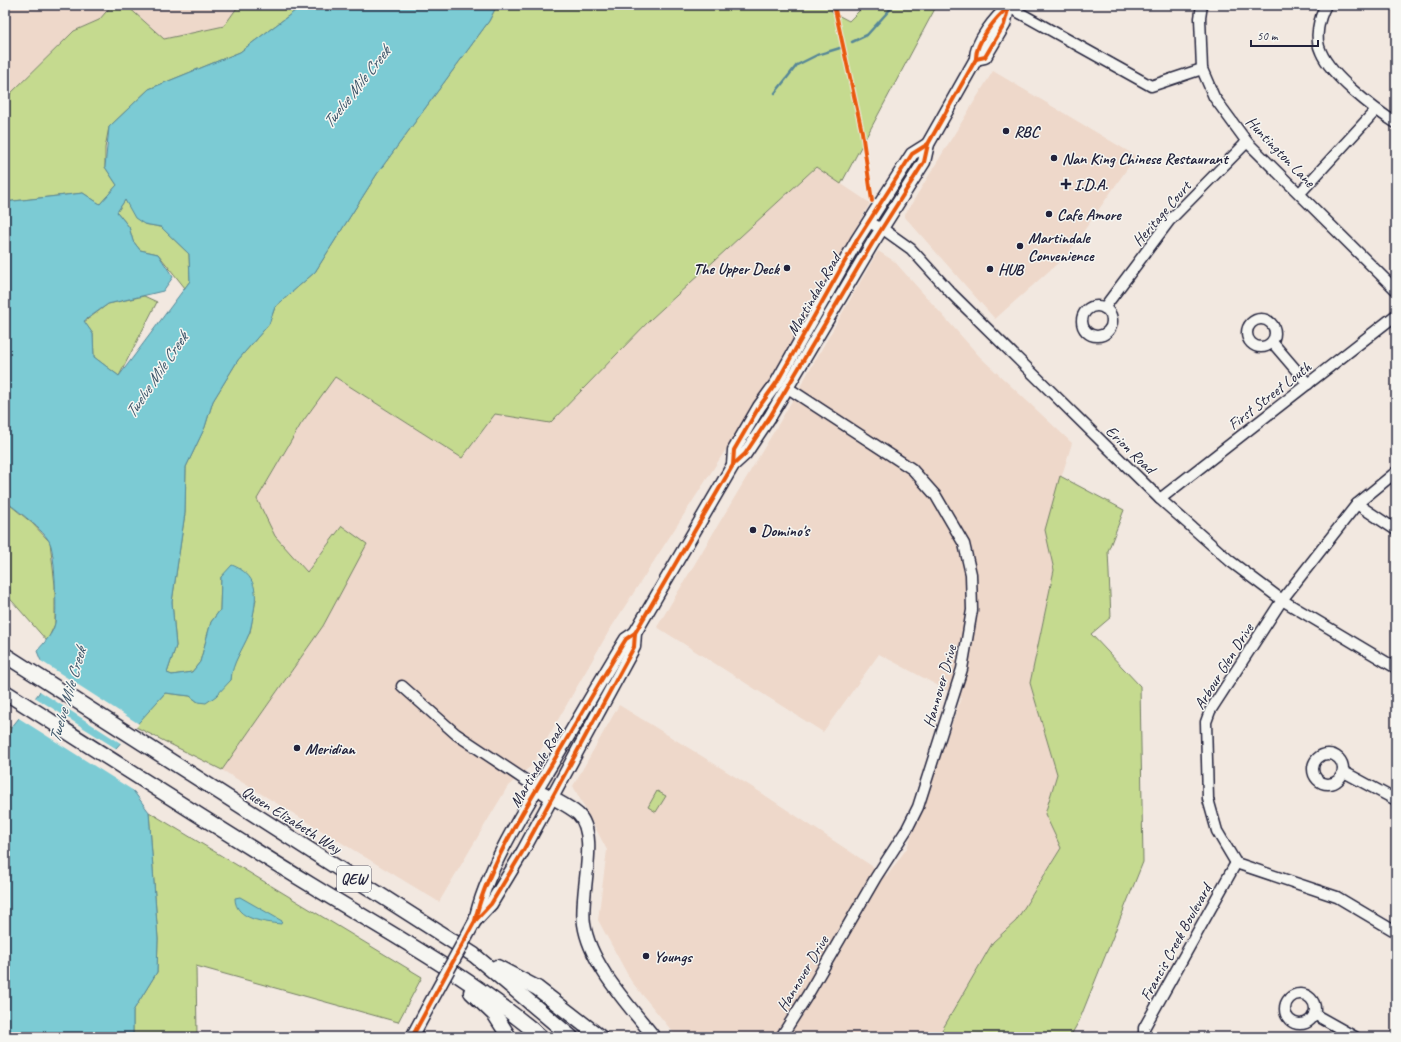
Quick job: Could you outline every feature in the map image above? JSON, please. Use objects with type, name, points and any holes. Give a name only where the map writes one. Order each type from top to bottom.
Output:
[{"type":"highway","name":"Queen Elizabeth Way","points":[[5,655],[474,955],[571,1037]]},
{"type":"highway","name":"QEW","points":[[5,692],[218,827],[441,965],[498,1002],[541,1037]]},
{"type":"highway","points":[[474,955],[537,988],[600,1037]]},
{"type":"highway","points":[[441,965],[495,1015],[509,1037]]},
{"type":"main road","name":"Martindale Road","points":[[412,1037],[475,921],[491,904],[523,851],[551,797],[634,647],[635,634],[733,465],[745,454],[788,388],[924,162],[928,144],[976,59],[985,56],[1004,24],[1009,6]]},
{"type":"main road","name":"Martindale Road","points":[[733,465],[734,450],[759,408],[777,382],[857,240],[870,223],[912,154],[928,144]]},
{"type":"main road","name":"Martindale Road","points":[[475,921],[479,900],[496,863],[537,788],[626,639],[635,634]]},
{"type":"main road","points":[[537,788],[578,815],[588,832],[589,850],[583,905],[584,924],[590,944],[600,965],[618,992],[654,1037]]},
{"type":"street","name":"Huntington Lane","points":[[1202,5],[1200,18],[1202,69],[1214,97],[1247,142],[1396,290]]},
{"type":"street","points":[[1326,5],[1317,34],[1320,52],[1329,66],[1376,110],[1396,123]]},
{"type":"street","points":[[1009,6],[1151,86],[1202,69]]},
{"type":"street","points":[[1300,193],[1376,110]]},
{"type":"street","name":"Heritage Court","points":[[1104,308],[1169,221],[1247,142]]},
{"type":"street","name":"Erion Road","points":[[870,223],[883,229],[911,249],[951,293],[1160,499],[1230,561],[1282,600],[1396,668]]},
{"type":"street","name":"First Street Louth","points":[[1160,499],[1396,315]]},
{"type":"street","points":[[1272,342],[1308,384]]},
{"type":"street","name":"Hannover Drive","points":[[781,1037],[807,996],[876,877],[907,829],[918,807],[962,669],[972,610],[971,574],[964,544],[936,496],[912,469],[788,388]]},
{"type":"street","name":"Arbour Glen Drive","points":[[1236,863],[1217,831],[1208,799],[1206,722],[1210,711],[1282,600],[1357,504],[1396,472]]},
{"type":"street","points":[[1357,504],[1396,530]]},
{"type":"street","points":[[402,686],[456,734],[537,788]]},
{"type":"street","points":[[1344,772],[1396,800]]},
{"type":"street","points":[[1236,863],[1337,897],[1396,932]]},
{"type":"street","name":"Francis Creek Boulevard","points":[[1144,1037],[1144,1028],[1236,863]]},
{"type":"street","points":[[1314,1014],[1355,1037]]},
{"type":"shaded area","points":[[5,5],[112,5],[99,20],[74,31],[5,99]]},
{"type":"shaded area","points":[[126,5],[239,5],[224,26],[164,39]]},
{"type":"shaded area","points":[[993,71],[1136,156],[1067,255],[995,319],[904,216]]},
{"type":"shaded area","points":[[816,167],[870,203],[766,387],[609,631],[532,765],[508,786],[439,902],[222,770],[323,626],[366,544],[342,526],[307,572],[275,536],[257,499],[301,424],[335,377],[462,458],[495,414],[550,423],[651,319]]},
{"type":"shaded area","points":[[878,251],[894,261],[981,358],[1072,443],[1045,530],[1054,570],[1030,683],[1057,774],[1045,814],[1061,848],[1016,922],[993,942],[938,1037],[677,1037],[631,981],[598,920],[607,850],[573,786],[619,705],[760,792],[887,876],[907,848],[961,698],[879,654],[823,732],[657,627],[782,418]]},
{"type":"green space","points":[[112,5],[126,5],[164,39],[224,26],[239,5],[303,5],[240,52],[149,89],[109,127],[105,148],[105,167],[117,185],[100,204],[83,193],[5,202],[5,99],[74,31],[99,20]]},
{"type":"green space","points":[[497,5],[831,5],[832,12],[849,21],[865,5],[937,5],[841,184],[816,167],[651,319],[550,423],[495,414],[462,458],[335,377],[301,424],[257,499],[275,536],[307,572],[342,526],[367,544],[323,626],[222,770],[134,726],[165,693],[190,696],[198,702],[231,680],[231,670],[250,632],[256,599],[221,577],[220,610],[211,622],[200,662],[192,672],[172,675],[167,673],[176,646],[172,602],[185,513],[186,467],[205,427],[213,401],[238,360],[269,324],[275,307],[315,272],[377,174],[489,21]]},
{"type":"green space","points":[[125,200],[144,224],[161,227],[189,254],[190,281],[185,288],[158,254],[140,250],[133,241],[129,227],[117,212]]},
{"type":"green space","points":[[144,296],[157,302],[119,376],[94,357],[93,334],[84,322],[108,304]]},
{"type":"green space","points":[[1060,476],[1124,510],[1108,551],[1111,617],[1091,634],[1140,686],[1143,862],[1079,1021],[1070,1037],[938,1037],[993,942],[1016,921],[1061,848],[1045,814],[1057,774],[1030,683],[1054,570],[1045,530]]},
{"type":"green space","points":[[5,501],[32,523],[50,542],[55,585],[55,624],[47,641],[5,593]]},
{"type":"green space","points":[[5,724],[11,728],[5,760]]},
{"type":"green space","points":[[657,791],[666,796],[656,812],[648,807]]},
{"type":"green space","points":[[149,812],[422,977],[398,1022],[196,966],[197,1037],[133,1037],[133,1011],[157,972],[158,939]]},
{"type":"water","name":"Twelve Mile Creek","points":[[303,5],[497,5],[489,21],[377,174],[315,272],[275,307],[269,324],[238,360],[213,401],[205,427],[186,467],[185,513],[172,602],[176,646],[167,673],[172,675],[192,672],[200,662],[211,622],[220,610],[221,577],[232,565],[247,574],[251,579],[255,592],[255,608],[250,632],[233,668],[231,680],[216,696],[206,703],[198,702],[190,696],[165,693],[108,757],[149,812],[158,939],[157,972],[133,1011],[133,1037],[5,1037],[5,760],[11,728],[39,693],[46,674],[37,651],[52,631],[55,623],[56,607],[54,570],[50,543],[42,532],[5,501],[5,202],[83,193],[100,204],[117,185],[105,167],[109,127],[149,89],[240,52]],"holes":[[[125,200],[135,218],[144,224],[161,227],[189,254],[190,281],[119,376],[94,357],[93,334],[84,321],[108,304],[163,291],[173,277],[158,254],[140,250],[133,241],[129,227],[117,212]]]},
{"type":"water","points":[[240,897],[282,921],[281,924],[259,921],[245,915],[236,905],[235,898]]},
{"type":"pier","points":[[38,659],[139,724],[122,744],[38,690],[44,674]]},
{"type":"pier","points":[[33,696],[117,749],[110,757],[137,793],[17,717]]},
{"type":"waterway","points":[[852,42],[867,35],[894,5]]},
{"type":"waterway","points":[[775,93],[797,65],[817,55],[840,48]]},
{"type":"cycle path","points":[[834,5],[862,132],[872,201]]},
{"type":"cycle path","points":[[976,59],[985,57],[1004,25],[1009,6]]},
{"type":"cycle path","points":[[412,1037],[475,921],[491,904],[523,851],[634,647],[635,633],[733,465],[745,454],[771,415],[872,244],[924,162],[928,144],[976,59],[979,46],[987,31],[998,17],[1009,7]]},
{"type":"cycle path","points":[[733,465],[734,450],[759,407],[777,382],[857,240],[912,154],[928,144]]},
{"type":"cycle path","points":[[475,921],[487,882],[517,822],[626,639],[635,633]]},
{"type":"place","name":"RBC","points":[[1006,131]]},
{"type":"place","name":"Nan King Chinese Restaurant","points":[[1054,158]]},
{"type":"place","name":"I.D.A.","points":[[1066,184]]},
{"type":"place","name":"Cafe Amore","points":[[1049,214]]},
{"type":"place","name":"Martindale Convenience","points":[[1020,246]]},
{"type":"place","name":"The Upper Deck","points":[[787,268]]},
{"type":"place","name":"HUB","points":[[990,269]]},
{"type":"place","name":"Domino's","points":[[753,530]]},
{"type":"place","name":"Meridian","points":[[297,748]]},
{"type":"place","name":"Youngs","points":[[646,956]]}]
